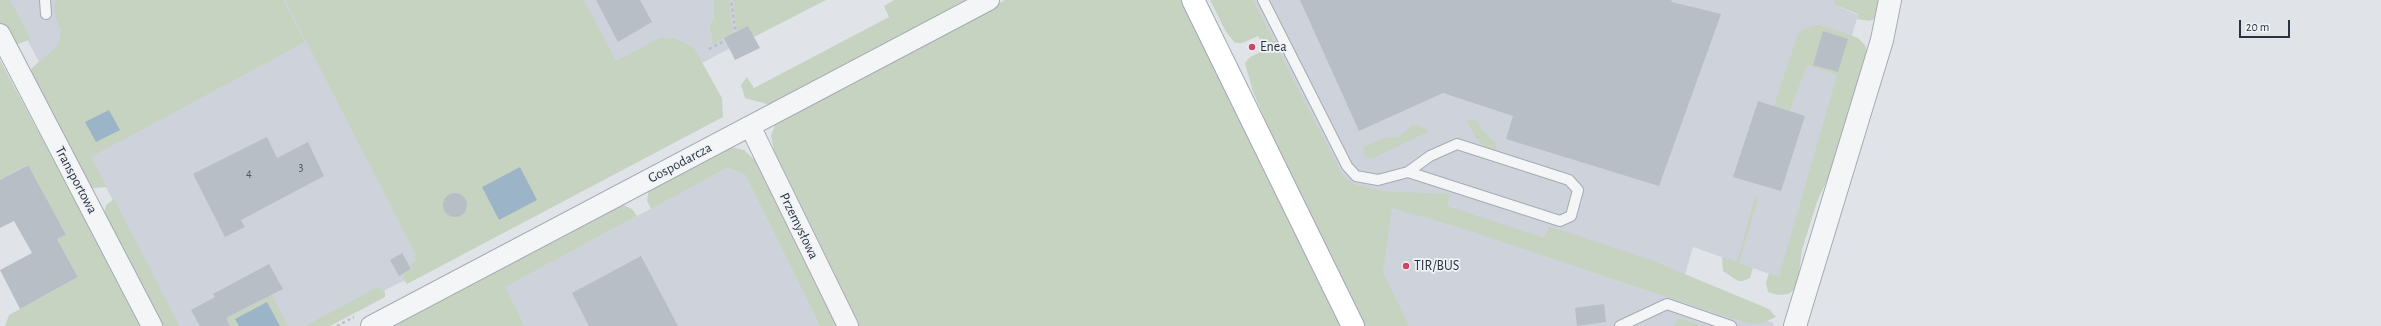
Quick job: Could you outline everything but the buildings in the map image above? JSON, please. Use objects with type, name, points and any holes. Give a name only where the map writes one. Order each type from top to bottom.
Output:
[{"type":"main road","points":[[1193,0],[1353,326]]},
{"type":"street","name":"Gospodarcza","points":[[371,326],[989,0]]},
{"type":"street","points":[[1795,326],[1882,40],[1890,0]]},
{"type":"street","name":"Transportowa","points":[[0,34],[152,326]]},
{"type":"street","name":"Przemysłowa","points":[[750,126],[848,326]]},
{"type":"lane","points":[[45,0],[46,14]]},
{"type":"lane","points":[[1263,0],[1347,166],[1356,176],[1378,180],[1408,172],[1430,156],[1457,144],[1569,180],[1578,190],[1571,216],[1560,221],[1408,172]]},
{"type":"lane","points":[[1620,326],[1667,304],[1731,326]]},
{"type":"path","points":[[709,49],[736,36],[731,0]]},
{"type":"shaded area","points":[[6,0],[822,0],[702,63],[712,117],[318,326],[180,326]]},
{"type":"shaded area","points":[[1245,0],[1835,0],[1835,5],[1858,15],[1781,278],[1693,247],[1680,292],[1774,323],[1773,326],[1386,326],[1287,81]]},
{"type":"shaded area","points":[[727,168],[745,175],[820,326],[525,326],[504,287]]},
{"type":"green space","points":[[0,0],[10,0],[31,39],[18,44],[10,42],[0,27]]},
{"type":"green space","points":[[57,0],[283,0],[305,42],[91,157],[107,187],[91,188],[29,76],[32,68],[56,47],[60,39],[61,31],[55,16],[54,5]]},
{"type":"green space","points":[[285,0],[584,0],[616,61],[660,38],[675,38],[694,48],[722,98],[723,117],[407,284],[403,279],[404,274],[412,269],[410,264],[416,261],[414,256],[416,255]]},
{"type":"green space","points":[[714,0],[729,0],[733,33],[713,44],[710,26],[714,19]]},
{"type":"green space","points":[[733,0],[826,0],[754,37],[748,26],[737,31]]},
{"type":"green space","points":[[894,0],[966,0],[770,105],[745,98],[741,85],[747,77],[754,88],[889,17],[884,6]]},
{"type":"green space","points":[[1005,0],[1181,0],[1343,326],[858,326],[775,156],[771,135],[775,125],[784,117]]},
{"type":"green space","points":[[1210,0],[1253,0],[1343,176],[1348,180],[1357,185],[1384,191],[1450,194],[1447,206],[1544,238],[1549,226],[1651,260],[1769,309],[1776,317],[1763,323],[1752,324],[1733,319],[1458,227],[1392,208],[1383,272],[1409,326],[1363,326],[1281,157],[1253,92],[1245,63],[1250,57],[1265,50],[1258,36],[1242,43],[1235,43],[1226,32]]},
{"type":"green space","points":[[1835,0],[1882,0],[1877,17],[1870,21],[1857,19],[1858,14],[1835,5]]},
{"type":"green space","points":[[1817,25],[1840,31],[1858,38],[1865,45],[1868,56],[1844,143],[1817,202],[1802,250],[1797,288],[1788,294],[1778,295],[1768,292],[1766,283],[1769,273],[1781,277],[1780,273],[1837,75],[1807,65],[1790,111],[1774,106],[1798,34],[1803,29]]},
{"type":"green space","points":[[0,60],[142,326],[5,326],[9,315],[78,277],[57,239],[65,235],[27,165],[0,180]]},
{"type":"green space","points":[[1466,119],[1477,121],[1483,131],[1496,143],[1496,151],[1485,147],[1477,140]]},
{"type":"green space","points":[[1413,124],[1426,128],[1428,132],[1371,159],[1364,156],[1363,147],[1383,138],[1399,137]]},
{"type":"green space","points":[[731,147],[744,150],[755,160],[838,326],[820,326],[745,175],[727,168],[651,209],[647,201],[649,189]]},
{"type":"green space","points":[[1759,196],[1739,263],[1753,268],[1750,278],[1743,281],[1738,281],[1723,271],[1722,257],[1737,262],[1755,197]]},
{"type":"green space","points":[[114,199],[180,326],[161,326],[103,217],[106,205]]},
{"type":"green space","points":[[622,204],[632,209],[637,216],[505,287],[525,326],[387,326]]},
{"type":"green space","points":[[378,287],[385,292],[385,297],[374,303],[330,326],[305,326]]},
{"type":"green space","points":[[272,295],[288,326],[230,326],[226,318]]},
{"type":"green space","points":[[1678,318],[1696,323],[1703,326],[1674,326]]},
{"type":"water","points":[[109,110],[120,130],[96,142],[85,122]]},
{"type":"water","points":[[520,167],[537,200],[499,220],[482,187]]},
{"type":"water","points":[[267,302],[280,326],[239,326],[235,319]]},
{"type":"place","name":"Enea","points":[[1252,47]]},
{"type":"place","name":"TIR/BUS","points":[[1406,266]]}]
